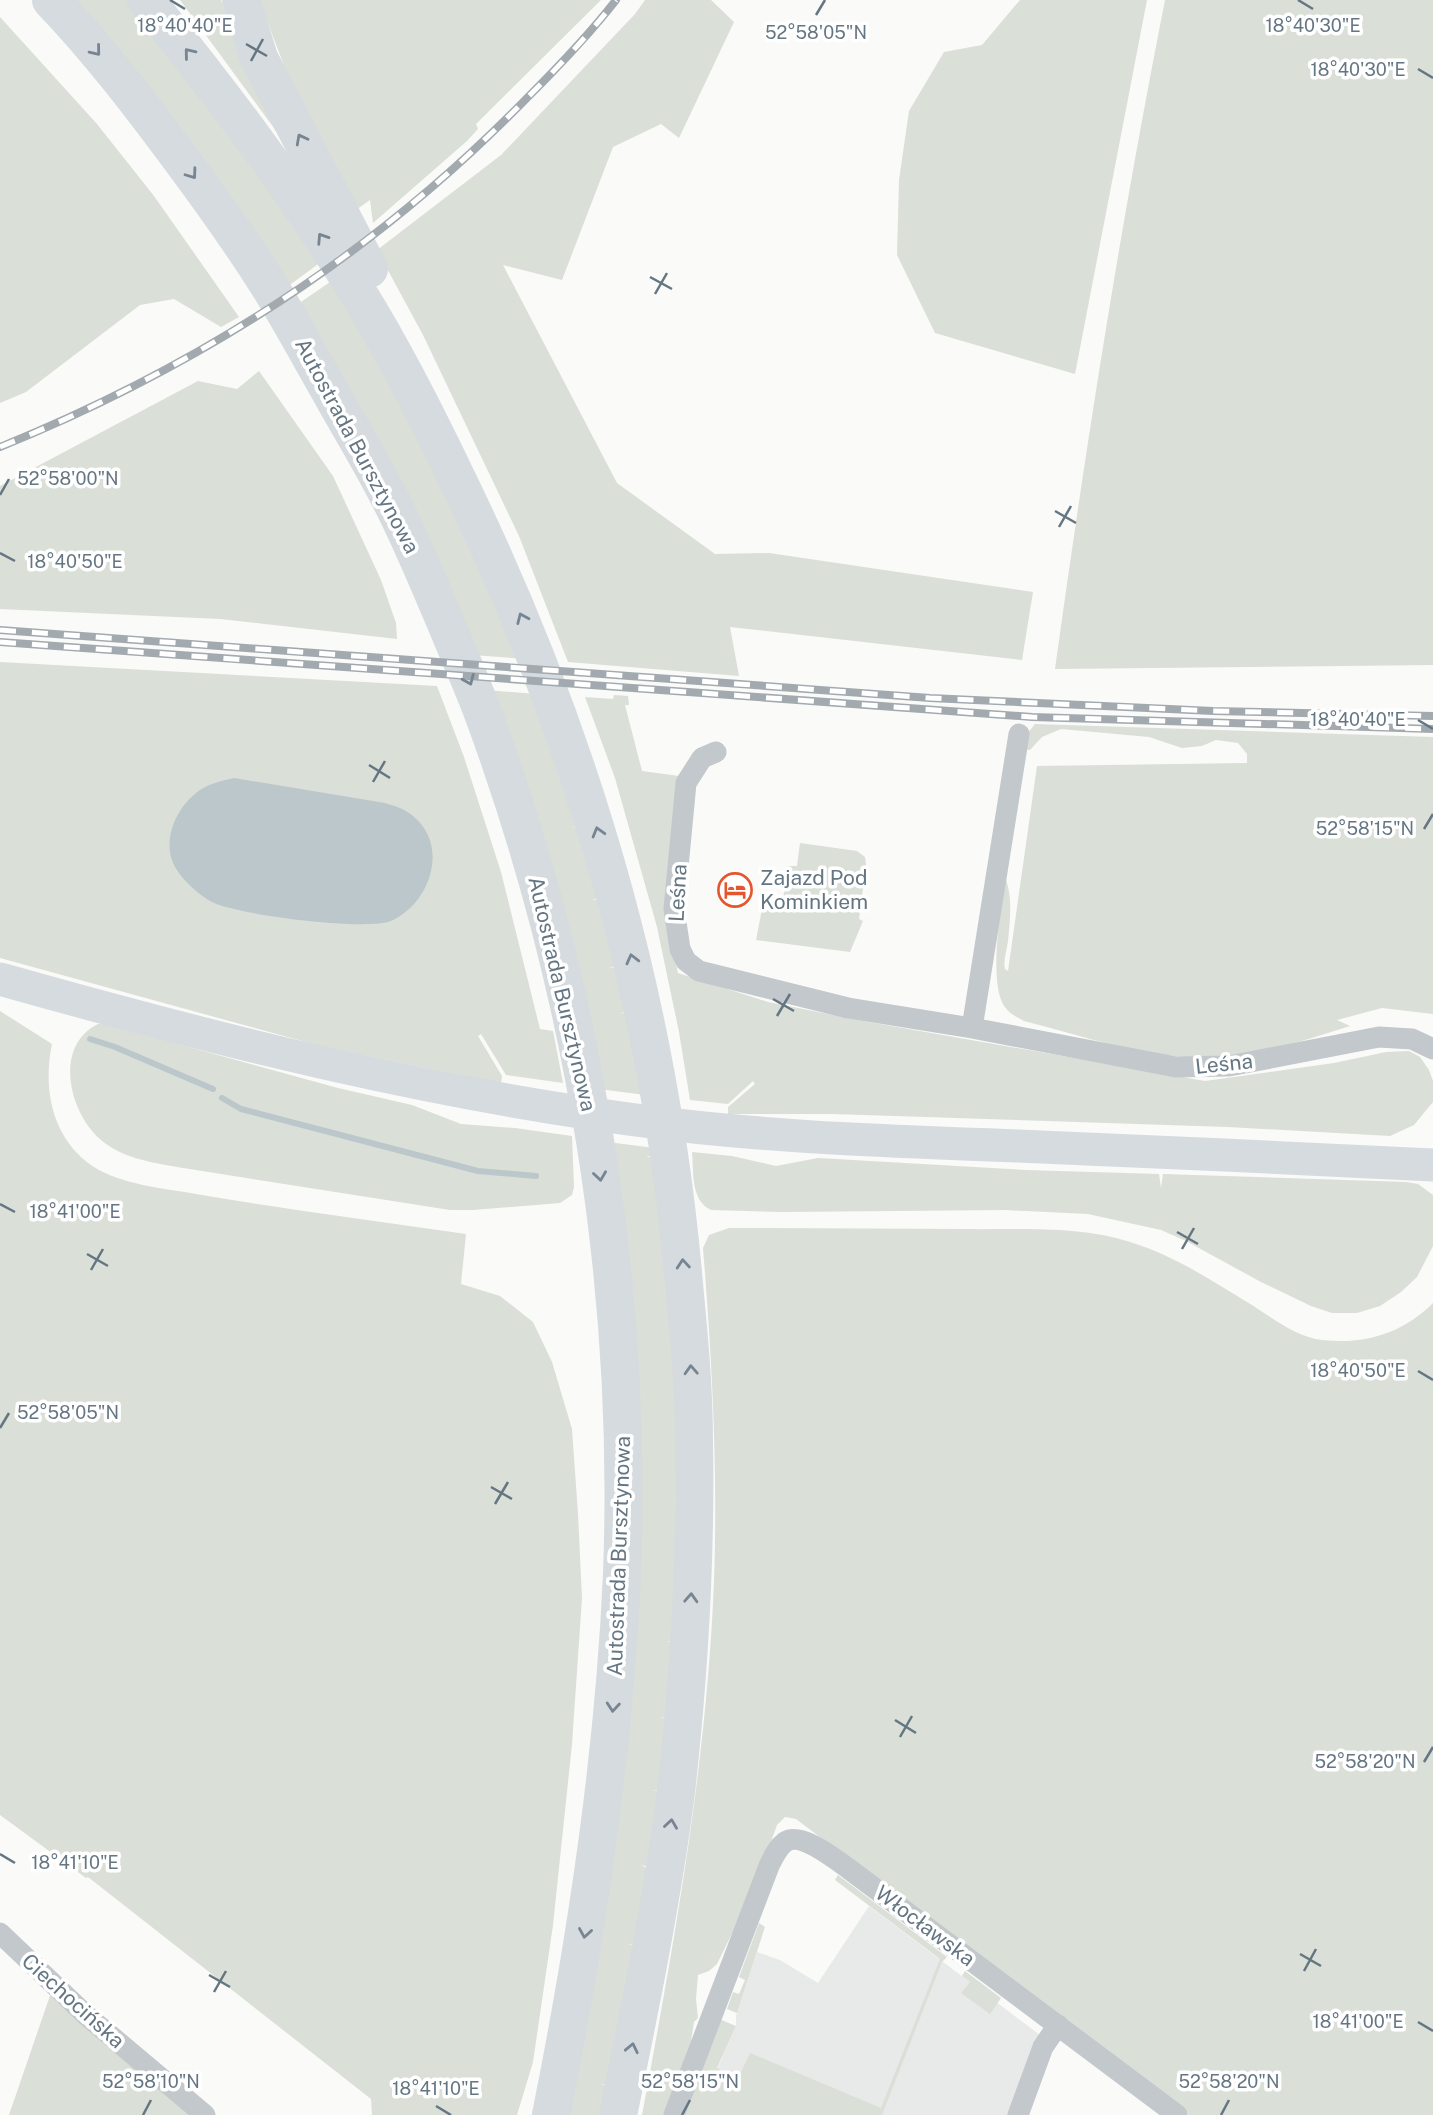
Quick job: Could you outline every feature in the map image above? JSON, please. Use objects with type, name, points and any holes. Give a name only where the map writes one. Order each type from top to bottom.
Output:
[{"type":"highway","name":"Autostrada Bursztynowa","points":[[51,0],[151,119],[272,289],[389,497],[483,713],[528,846],[550,922],[580,1060],[605,1210],[618,1345],[623,1477],[619,1629],[604,1791],[583,1948],[551,2115]]},
{"type":"highway","points":[[146,0],[208,77],[289,186],[359,293],[403,369],[442,445],[528,632],[575,760],[633,964],[659,1086],[681,1245],[695,1439],[687,1682],[675,1793],[661,1893],[618,2115]]},
{"type":"highway","points":[[241,0],[259,58],[418,363],[442,445]]},
{"type":"main road","points":[[0,979],[261,1049],[384,1078],[510,1102],[729,1131],[1433,1165]]},
{"type":"street","points":[[972,1028],[1019,734]]},
{"type":"street","name":"Leśna","points":[[716,752],[702,758],[686,783],[674,909],[676,934],[685,961],[699,971],[848,1008],[1191,1068],[1229,1066],[1379,1037],[1412,1039],[1433,1049]]},
{"type":"street","name":"Włocławska","points":[[674,2115],[769,1866],[786,1840],[811,1844],[849,1869],[1177,2115]]},
{"type":"street","name":"Ciechocińska","points":[[0,1933],[86,2015],[205,2115]]},
{"type":"street","points":[[1018,2115],[1043,2047],[1058,2025]]},
{"type":"shaded area","points":[[69,0],[130,0],[321,262],[287,287]]},
{"type":"shaded area","points":[[180,0],[221,0],[239,54],[282,139]]},
{"type":"shaded area","points":[[259,0],[601,0],[476,124],[478,129],[467,141],[373,223],[370,200],[353,212],[303,115]]},
{"type":"shaded area","points":[[645,0],[711,0],[734,22],[679,138],[661,124],[613,147],[562,280],[503,265],[617,483],[715,554],[769,553],[1033,592],[1022,660],[730,627],[739,676],[568,662],[519,536],[423,335],[377,250],[501,155],[635,14]]},
{"type":"shaded area","points":[[1020,0],[1147,0],[1075,374],[935,333],[897,255],[899,180],[909,111],[944,52],[982,45]]},
{"type":"shaded area","points":[[1165,0],[1433,0],[1433,665],[1055,669],[1105,334]]},
{"type":"shaded area","points":[[0,17],[97,124],[154,196],[239,317],[221,327],[174,299],[140,305],[26,392],[0,403]]},
{"type":"shaded area","points":[[333,280],[382,360],[526,659],[472,655],[295,306]]},
{"type":"shaded area","points":[[259,371],[333,476],[381,580],[396,623],[397,639],[220,619],[0,609],[0,486],[198,381],[237,389]]},
{"type":"shaded area","points":[[0,662],[437,686],[464,757],[501,872],[540,1029],[553,1031],[563,1083],[506,1075],[481,1034],[478,1036],[502,1076],[501,1084],[324,1047],[0,958]]},
{"type":"shaded area","points":[[486,690],[537,694],[580,825],[571,828],[580,826],[601,898],[592,900],[601,900],[618,965],[609,968],[618,967],[627,1011],[619,1014],[627,1012],[645,1095],[599,1089]]},
{"type":"shaded area","points":[[614,695],[628,696],[629,705],[625,705],[642,771],[694,778],[668,927],[678,973],[768,1002],[1205,1081],[1334,1063],[1386,1052],[1409,1051],[1420,1057],[1429,1070],[1433,1081],[1433,1102],[1414,1125],[1390,1136],[1228,1127],[833,1114],[728,1114],[728,1107],[755,1084],[753,1081],[728,1104],[690,1100],[657,927],[615,778],[585,697],[613,699]]},
{"type":"shaded area","points":[[1035,724],[1433,737],[1433,1014],[1382,1008],[1337,1020],[1350,1026],[1283,1046],[1232,1056],[1190,1057],[1118,1046],[1024,1021],[1012,1014],[1003,1004],[999,992],[996,960],[999,924],[1005,877],[1010,901],[1009,933],[1004,962],[1008,971],[1037,766],[1247,763],[1247,754],[1238,743],[1216,740],[1202,746],[1182,748],[1149,737],[1061,729],[1042,737],[1030,750],[1022,749],[1027,734]]},
{"type":"shaded area","points":[[234,778],[385,803],[407,811],[424,828],[431,843],[433,858],[425,888],[405,913],[391,921],[377,924],[301,920],[247,912],[212,902],[191,886],[177,870],[171,856],[170,836],[177,817],[188,800],[209,785]]},
{"type":"shaded area","points":[[800,843],[857,851],[865,857],[859,919],[863,921],[850,952],[756,940],[762,909],[781,912],[788,866],[797,866]]},
{"type":"shaded area","points":[[0,1011],[52,1044],[49,1080],[55,1115],[71,1146],[99,1170],[123,1180],[163,1189],[466,1234],[461,1284],[500,1296],[533,1322],[552,1362],[572,1429],[582,1598],[572,1744],[553,1925],[533,2062],[517,2115],[372,2115],[371,2099],[88,1877],[0,1815]]},
{"type":"shaded area","points":[[98,1024],[412,1105],[461,1124],[572,1136],[572,1195],[560,1203],[450,1210],[177,1167],[127,1155],[109,1146],[90,1128],[74,1097],[71,1063],[75,1048],[84,1034]]},
{"type":"shaded area","points":[[608,1142],[654,1148],[654,1155],[646,1157],[654,1157],[677,1370],[674,1641],[666,1641],[674,1642],[667,1717],[660,1717],[667,1718],[660,1790],[652,1790],[660,1791],[649,1867],[641,1865],[649,1869],[636,1945],[627,1944],[636,1946],[608,2085],[600,2084],[608,2086],[603,2115],[564,2115],[603,1901]]},
{"type":"shaded area","points":[[692,1152],[732,1156],[776,1166],[818,1158],[1026,1170],[1159,1174],[1161,1188],[1163,1174],[1406,1182],[1418,1184],[1433,1195],[1433,1246],[1417,1277],[1380,1306],[1357,1313],[1332,1313],[1261,1282],[1161,1230],[1088,1214],[1005,1210],[711,1210],[699,1199],[696,1192]]},
{"type":"shaded area","points":[[729,1228],[1047,1230],[1089,1233],[1146,1247],[1219,1285],[1292,1330],[1322,1340],[1353,1341],[1382,1335],[1409,1322],[1433,1303],[1433,2115],[1189,2115],[796,1819],[785,1817],[777,1825],[754,1889],[717,1964],[698,1975],[698,2018],[694,2022],[691,2041],[665,2115],[642,2115],[688,1849],[710,1648],[714,1581],[715,1456],[703,1248],[709,1235]]},
{"type":"shaded area","points":[[838,1875],[947,1957],[942,1962],[882,2115],[682,2115],[719,2019],[736,2026],[717,2068],[723,2072],[719,2083],[721,2084],[724,2078],[736,2083],[750,2053],[881,2108],[940,1959],[835,1880]]},
{"type":"shaded area","points":[[869,1906],[1040,2035],[1008,2115],[697,2115],[736,2026],[736,2016],[757,1952],[780,1960],[818,1983]]},
{"type":"shaded area","points":[[759,1923],[765,1927],[737,2013],[727,2009],[733,1992],[739,1994],[745,1980],[739,1977]]},
{"type":"shaded area","points":[[965,1971],[1001,1998],[990,2014],[961,1993],[970,1982],[962,1976]]},
{"type":"shaded area","points":[[55,1981],[196,2115],[9,2115]]},
{"type":"waterway","points":[[90,1039],[213,1089]]},
{"type":"waterway","points":[[222,1098],[241,1109],[478,1171],[536,1176]]},
{"type":"railway","points":[[0,447],[145,380],[214,342],[347,255],[410,206],[470,154],[562,63],[616,0]]},
{"type":"railway","points":[[0,630],[930,698],[1213,711],[1433,716]]},
{"type":"railway","points":[[0,642],[1032,717],[1433,729]]},
{"type":"place","name":"Zajazd Pod Kominkiem","points":[[735,890]]}]
